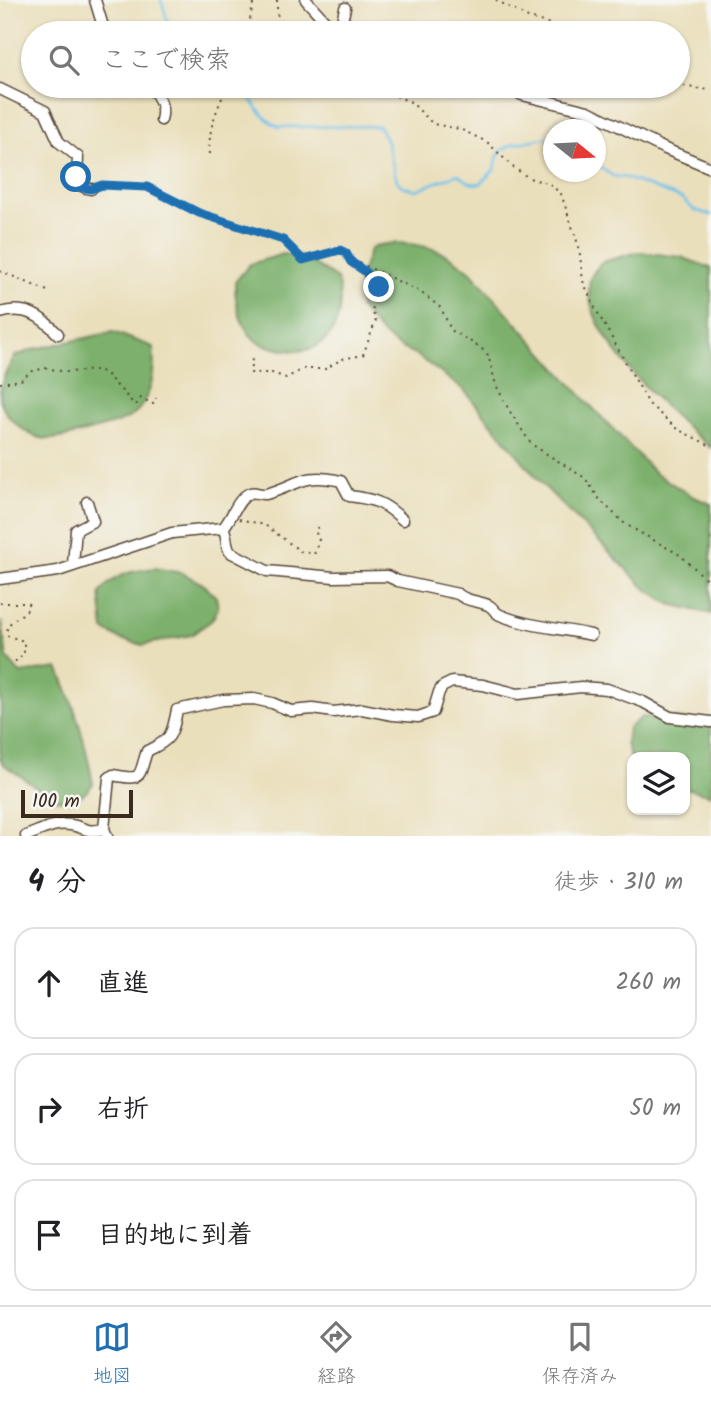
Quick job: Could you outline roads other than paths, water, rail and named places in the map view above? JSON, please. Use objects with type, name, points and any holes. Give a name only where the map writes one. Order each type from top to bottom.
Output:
[{"type":"street","points":[[94,0],[101,21]]},
{"type":"street","points":[[306,0],[325,21]]},
{"type":"street","points":[[343,21],[345,8]]},
{"type":"street","points":[[0,89],[45,111],[59,142],[78,157],[76,177],[79,184],[91,189]]},
{"type":"street","points":[[159,98],[163,111],[161,120]]},
{"type":"street","points":[[534,98],[588,111],[711,168]]},
{"type":"street","points":[[0,313],[14,309],[30,312],[44,319],[58,334]]},
{"type":"street","points":[[0,579],[58,571],[172,533],[223,528],[250,493],[268,493],[308,478],[341,481],[349,496],[374,499],[403,520]]},
{"type":"street","points":[[73,564],[76,530],[93,521],[87,502]]},
{"type":"street","points":[[223,528],[226,546],[230,552],[267,571],[334,577],[387,576],[398,582],[458,594],[465,600],[490,606],[497,614],[540,627],[591,635]]},
{"type":"street","points":[[26,836],[54,825],[70,825],[88,832],[105,832],[109,778],[113,775],[131,779],[138,777],[142,772],[146,751],[159,747],[172,733],[177,710],[223,700],[254,699],[292,711],[313,709],[334,712],[362,709],[418,717],[433,712],[442,687],[452,682],[526,694],[582,687],[607,689],[643,702],[670,717],[711,722]]},
{"type":"waterway","points":[[161,0],[168,21]]},
{"type":"waterway","points":[[250,98],[262,114],[279,127],[379,126],[386,139],[397,181],[402,186],[416,190],[458,174],[470,183],[480,184],[495,169],[502,150],[513,144],[543,138]]},
{"type":"waterway","points":[[606,171],[683,199],[694,210],[711,215]]},
{"type":"waterway","points":[[0,834],[13,836]]}]
